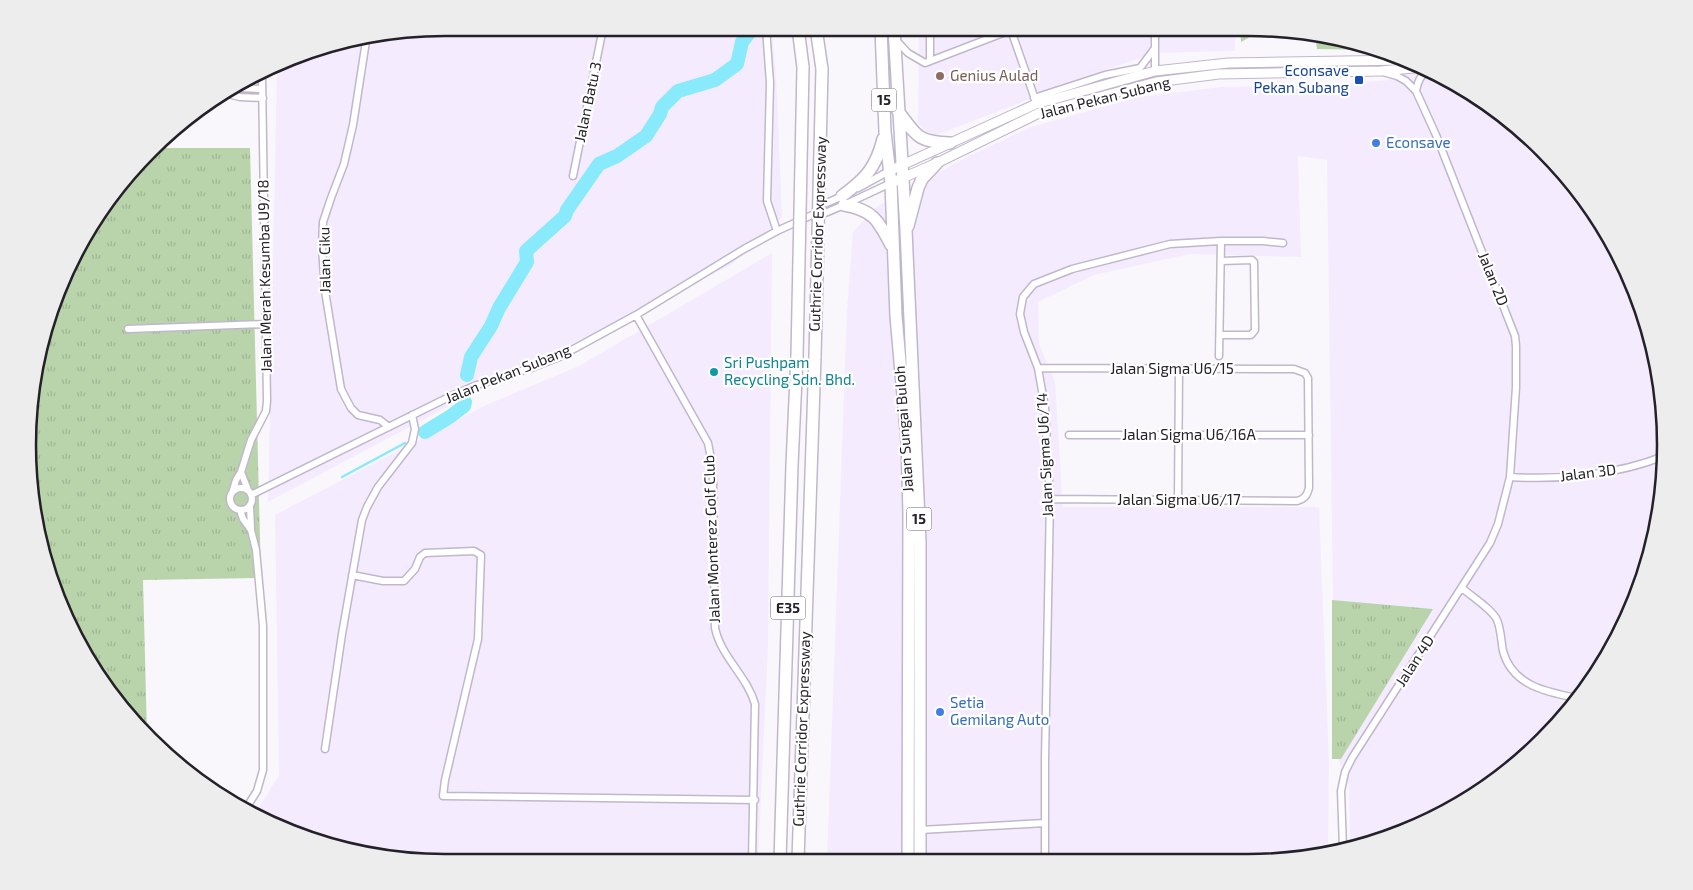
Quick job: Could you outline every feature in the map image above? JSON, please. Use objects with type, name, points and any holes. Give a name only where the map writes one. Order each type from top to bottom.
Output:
[{"type":"highway","name":"Guthrie Corridor Expressway","points":[[780,854],[803,67],[799,36]]},
{"type":"highway","name":"Guthrie Corridor Expressway","points":[[798,854],[815,356],[822,69],[817,36]]},
{"type":"highway","name":"Jalan Sungai Buloh","points":[[881,36],[885,132],[890,177],[898,343],[907,441],[909,514],[908,854]]},
{"type":"highway","name":"Jalan Sungai Buloh","points":[[894,36],[906,230],[920,542],[920,854]]},
{"type":"highway","points":[[898,111],[915,134],[922,140],[932,143],[950,143]]},
{"type":"highway","points":[[885,132],[877,159],[871,170],[843,201],[866,211],[874,217],[880,223],[893,249]]},
{"type":"highway","points":[[906,230],[922,179],[937,163]]},
{"type":"main road","name":"Jalan Pekan Subang","points":[[902,172],[950,143],[1035,101],[1155,71],[1228,63],[1385,60]]},
{"type":"main road","name":"Jalan Pekan Subang","points":[[890,177],[937,163],[1039,113],[1156,82],[1219,74],[1409,69]]},
{"type":"street","name":"Jalan Batu 3","points":[[573,176],[601,36]]},
{"type":"street","points":[[767,36],[770,83],[767,201],[777,231]]},
{"type":"street","points":[[895,36],[908,53],[918,60],[925,62],[989,36]]},
{"type":"street","points":[[930,36],[930,61]]},
{"type":"street","points":[[1016,36],[1035,101],[1105,76],[1137,69],[1143,65],[1155,48]]},
{"type":"street","points":[[1155,36],[1155,71]]},
{"type":"street","name":"Jalan Ciku","points":[[365,44],[353,125],[344,164],[324,222],[322,246],[324,291],[341,389],[351,408],[358,416],[380,420],[389,427]]},
{"type":"street","name":"Jalan 2D","points":[[1381,71],[1398,76],[1416,91],[1436,136],[1515,336],[1516,387],[1510,477]]},
{"type":"street","points":[[1416,91],[1418,80],[1422,75]]},
{"type":"street","name":"Jalan Merah Kesumba U9/18","points":[[233,490],[251,440],[267,406],[262,79]]},
{"type":"street","points":[[246,88],[262,88]]},
{"type":"street","points":[[234,95],[262,98]]},
{"type":"street","points":[[843,201],[890,177]]},
{"type":"street","points":[[843,201],[890,177]]},
{"type":"street","name":"Jalan Pekan Subang","points":[[250,493],[446,398],[477,385],[559,357],[636,315],[738,252],[812,215],[822,205],[843,201]]},
{"type":"street","points":[[1220,356],[1221,241]]},
{"type":"street","name":"Jalan Sigma U6/14","points":[[1045,854],[1050,498],[1045,408],[1038,368],[1024,332],[1020,314],[1023,297],[1034,284],[1072,268],[1170,244],[1221,241],[1283,243]]},
{"type":"street","points":[[1220,335],[1251,335],[1254,332],[1255,320],[1254,262],[1252,260],[1221,261]]},
{"type":"street","name":"Jalan Monterez Golf Club","points":[[636,315],[708,444],[713,484],[715,628],[720,645],[750,691],[756,704],[752,854]]},
{"type":"street","points":[[128,329],[266,324]]},
{"type":"street","name":"Jalan Sigma U6/15","points":[[1038,368],[1294,369],[1305,373],[1308,378],[1309,436]]},
{"type":"street","points":[[1178,500],[1179,369]]},
{"type":"street","points":[[325,749],[360,528],[367,506],[378,487],[412,443],[415,429],[412,415]]},
{"type":"street","name":"Jalan Sigma U6/16A","points":[[1068,435],[1309,436]]},
{"type":"street","name":"Jalan Sigma U6/17","points":[[1050,498],[1296,501],[1306,497],[1309,488],[1309,436]]},
{"type":"street","name":"Jalan 3D","points":[[1510,477],[1542,479],[1620,470],[1657,458]]},
{"type":"street","points":[[241,472],[250,493],[251,530],[256,550],[263,626],[263,770],[257,791],[250,804]]},
{"type":"street","name":"Jalan 4D","points":[[1343,843],[1342,791],[1344,772],[1490,543],[1498,524],[1510,477]]},
{"type":"street","points":[[250,493],[244,488],[238,488],[233,490],[229,500],[231,505],[240,510],[246,509],[250,505]]},
{"type":"street","points":[[240,510],[243,519],[251,530]]},
{"type":"street","points":[[352,575],[383,581],[404,581],[415,569],[420,557],[425,553],[474,551],[481,555],[478,639],[447,770],[443,796],[754,800]]},
{"type":"street","points":[[1462,588],[1497,620],[1503,652],[1508,666],[1516,676],[1530,685],[1570,696]]},
{"type":"street","points":[[920,830],[1044,823]]},
{"type":"shaded area","points":[[773,36],[782,217],[731,265],[483,388],[268,502],[277,72],[339,50],[365,44],[418,37]]},
{"type":"shaded area","points":[[919,36],[1236,36],[1235,51],[1155,53],[931,137],[918,123]]},
{"type":"shaded area","points":[[1390,62],[1429,78],[1475,105],[1518,138],[1537,156],[1555,175],[1588,218],[1615,264],[1635,314],[1649,365],[1656,418],[1656,472],[1653,498],[1643,551],[1626,601],[1615,626],[1588,672],[1555,715],[1537,734],[1518,752],[1475,785],[1429,812],[1404,823],[1350,841],[1349,787],[1335,750],[1327,160],[1298,156],[1301,257],[1190,254],[1094,275],[1038,302],[1039,344],[1055,381],[1063,507],[1319,507],[1329,760],[1328,846],[1275,853],[1248,854],[827,854],[847,310],[853,232],[876,207],[963,159],[1031,127],[1139,97],[1221,87],[1325,85],[1389,80]]},
{"type":"shaded area","points":[[772,253],[768,646],[758,854],[418,853],[365,846],[339,840],[289,823],[258,809],[279,775],[275,515],[486,405],[579,366]]},
{"type":"green space","points":[[1241,36],[1251,36],[1241,42]]},
{"type":"green space","points":[[1316,42],[1352,50],[1317,49]]},
{"type":"green space","points":[[164,148],[250,148],[261,578],[143,580],[147,724],[105,672],[78,626],[67,601],[50,551],[40,498],[36,445],[40,392],[50,339],[67,289],[91,241],[121,196],[156,156]]},
{"type":"green space","points":[[1332,600],[1433,609],[1341,759],[1332,759]]},
{"type":"waterway","points":[[467,375],[471,357],[527,262],[526,251],[565,216],[567,210],[599,164],[617,156],[646,136],[660,114],[662,107],[678,91],[715,80],[737,64],[742,42],[747,36]]},
{"type":"waterway","points":[[425,432],[451,416],[464,406],[465,402]]},
{"type":"waterway","points":[[342,477],[405,443]]},
{"type":"place","name":"Genius Aulad","points":[[940,76]]},
{"type":"place","name":"Econsave Pekan Subang","points":[[1359,80]]},
{"type":"place","name":"Econsave","points":[[1376,143]]},
{"type":"place","name":"Sri Pushpam Recycling Sdn. Bhd.","points":[[714,372]]},
{"type":"place","name":"Setia Gemilang Auto","points":[[940,712]]}]
